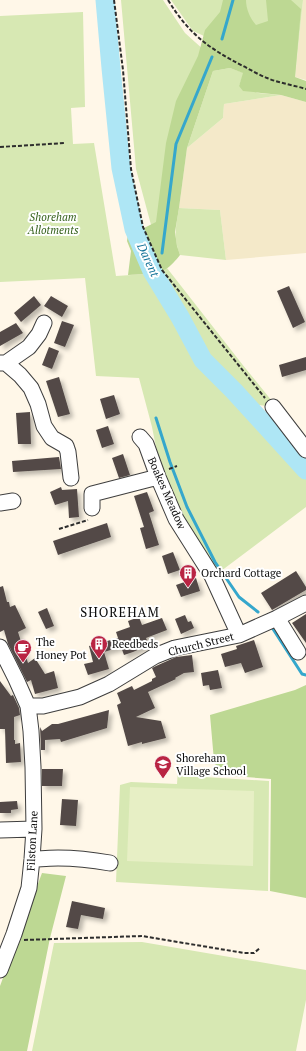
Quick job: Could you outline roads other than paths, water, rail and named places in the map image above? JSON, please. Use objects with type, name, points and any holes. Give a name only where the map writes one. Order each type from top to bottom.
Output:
[{"type":"street","points":[[44,323],[39,334],[29,347],[3,363],[20,375],[31,388],[38,404],[44,426],[52,438],[66,446],[71,478]]},
{"type":"street","points":[[273,407],[306,450]]},
{"type":"street","name":"Boakes Meadow","points":[[140,437],[146,444],[162,474],[176,519],[212,576],[240,634]]},
{"type":"street","points":[[92,508],[92,494],[162,474]]},
{"type":"street","name":"Church Street","points":[[28,706],[43,706],[80,696],[109,684],[155,656],[175,648],[240,634],[277,618],[306,603]]},
{"type":"street","points":[[277,618],[298,652]]},
{"type":"street","name":"Filston Lane","points":[[0,647],[28,706],[32,746],[34,829],[29,888],[8,936],[0,970]]},
{"type":"street","points":[[0,830],[34,829]]},
{"type":"street","points":[[32,858],[58,858],[110,862]]},
{"type":"waterway","name":"Darent","points":[[105,0],[121,168],[134,229],[152,271],[180,317],[203,360],[234,391],[306,470]]},
{"type":"waterway","points":[[222,39],[233,0]]},
{"type":"waterway","points":[[162,253],[176,144],[212,57]]},
{"type":"waterway","points":[[156,418],[170,462],[187,507],[215,562],[239,597],[258,612]]},
{"type":"waterway","points":[[273,629],[302,674],[306,675]]},
{"type":"place","name":"Orchard Cottage","points":[[188,588]]},
{"type":"place","name":"Reedbeds","points":[[99,659]]},
{"type":"place","name":"The Honey Pot","points":[[23,663]]},
{"type":"place","name":"Shoreham Village School","points":[[163,779]]},
{"type":"district","name":"SHOREHAM","points":[[120,612]]},
{"type":"park label","name":"Shoreham Allotments","points":[[53,223]]}]
